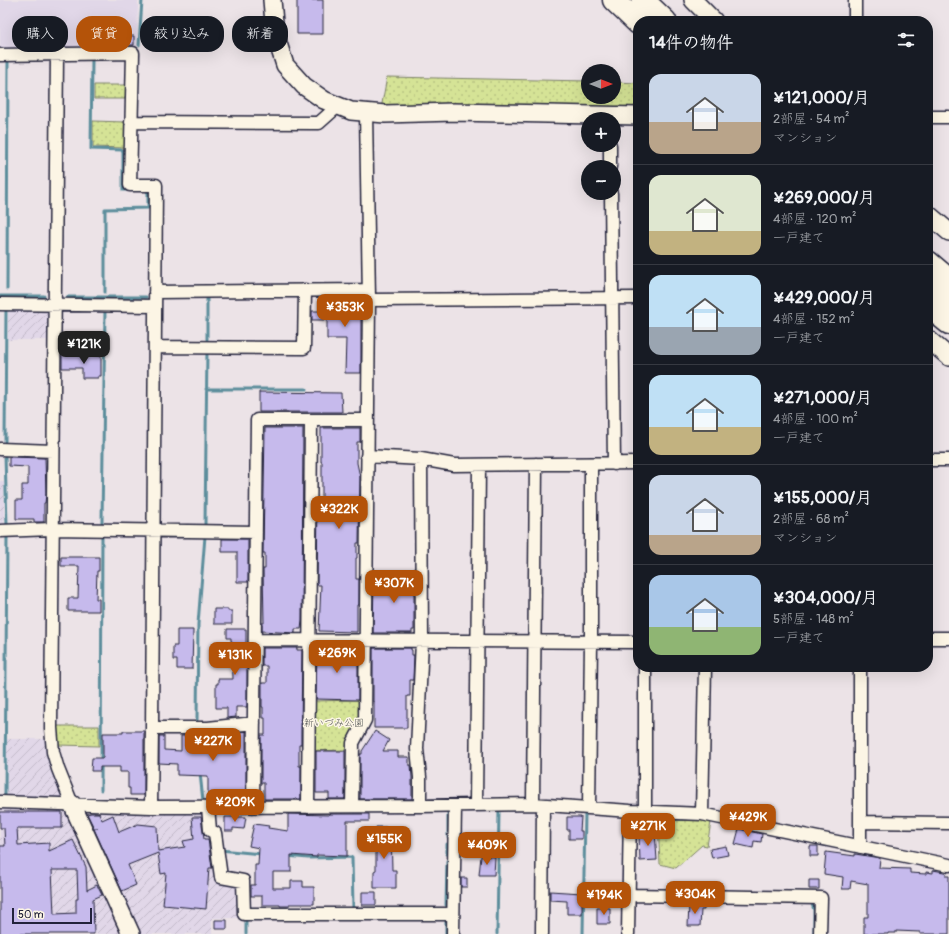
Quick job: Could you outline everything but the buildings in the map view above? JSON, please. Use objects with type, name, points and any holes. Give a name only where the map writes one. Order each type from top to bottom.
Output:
[{"type":"highway","points":[[614,0],[633,18]]},
{"type":"highway","points":[[643,0],[660,16]]},
{"type":"highway","points":[[933,266],[949,280]]},
{"type":"highway","points":[[933,290],[949,304]]},
{"type":"highway","points":[[933,310],[949,323]]},
{"type":"street","points":[[272,0],[276,34],[285,65],[304,86],[324,100],[351,111],[385,114],[453,112],[581,116]]},
{"type":"street","points":[[693,0],[709,16]]},
{"type":"street","points":[[855,0],[855,16]]},
{"type":"street","points":[[0,55],[133,53],[130,185],[156,185],[151,807]]},
{"type":"street","points":[[57,54],[52,529],[51,728],[53,752],[72,804],[131,934]]},
{"type":"street","points":[[131,122],[319,123],[338,106]]},
{"type":"street","points":[[352,806],[353,743],[365,720],[369,295],[366,112]]},
{"type":"street","points":[[621,117],[633,116]]},
{"type":"street","points":[[933,117],[949,117]]},
{"type":"street","points":[[611,200],[614,464]]},
{"type":"street","points":[[933,218],[949,232]]},
{"type":"street","points":[[155,292],[305,290],[369,295],[633,298]]},
{"type":"street","points":[[155,347],[304,348],[305,290]]},
{"type":"street","points":[[0,304],[155,306]]},
{"type":"street","points":[[933,343],[949,357]]},
{"type":"street","points":[[253,807],[257,420],[368,420]]},
{"type":"street","points":[[308,806],[311,420]]},
{"type":"street","points":[[0,449],[53,451]]},
{"type":"street","points":[[368,456],[421,459],[454,465],[633,463]]},
{"type":"street","points":[[420,806],[420,777],[417,749],[422,641],[421,459]]},
{"type":"street","points":[[933,460],[949,460]]},
{"type":"street","points":[[536,464],[535,642],[542,934]]},
{"type":"street","points":[[589,808],[591,464]]},
{"type":"street","points":[[476,805],[479,465]]},
{"type":"street","points":[[0,531],[52,529],[256,532]]},
{"type":"street","points":[[933,638],[949,638]]},
{"type":"street","points":[[255,640],[633,642]]},
{"type":"street","points":[[644,812],[645,672]]},
{"type":"street","points":[[702,814],[705,672]]},
{"type":"street","points":[[860,672],[860,847]]},
{"type":"street","points":[[152,728],[208,728],[254,723]]},
{"type":"street","points":[[0,802],[151,807],[455,806],[538,804],[644,812],[702,814],[949,865]]},
{"type":"street","points":[[453,934],[455,806]]},
{"type":"street","points":[[208,807],[210,830],[215,834],[221,878],[243,881],[244,914],[454,914]]},
{"type":"street","points":[[628,934],[630,811]]},
{"type":"street","points":[[860,822],[949,823]]},
{"type":"street","points":[[629,895],[821,898],[820,934]]},
{"type":"shaded area","points":[[0,0],[138,0],[137,48],[132,48],[132,16],[76,16],[76,49],[68,49],[68,16],[12,16],[12,50],[0,50]]},
{"type":"shaded area","points":[[8,309],[46,310],[50,313],[50,340],[8,340]]},
{"type":"shaded area","points":[[0,481],[4,481],[4,527],[0,527]]},
{"type":"shaded area","points":[[7,739],[46,739],[63,796],[59,799],[7,798]]},
{"type":"shaded area","points":[[0,807],[64,809],[120,934],[0,934]]},
{"type":"shaded area","points":[[90,809],[200,811],[205,815],[217,878],[237,885],[237,918],[212,918],[212,934],[136,934],[85,816]]},
{"type":"green space","points":[[387,77],[581,81],[581,104],[621,104],[621,82],[633,83],[633,116],[621,116],[621,112],[581,112],[581,116],[380,114]]},
{"type":"green space","points":[[94,85],[127,85],[125,99],[94,99]]},
{"type":"green space","points":[[93,121],[125,122],[125,148],[93,147]]},
{"type":"green space","name":"新いづみ公園","points":[[360,700],[360,718],[347,741],[347,750],[313,751],[314,701]]},
{"type":"green space","points":[[56,726],[99,726],[99,746],[58,745]]},
{"type":"green space","points":[[699,820],[711,822],[707,846],[702,845],[676,868],[660,864],[658,821]]},
{"type":"waterway","points":[[139,45],[142,0]]},
{"type":"waterway","points":[[92,60],[91,149],[123,150],[123,190],[129,190]]},
{"type":"waterway","points":[[7,289],[8,62]]},
{"type":"waterway","points":[[105,292],[105,209],[148,208],[148,193],[146,190],[143,190]]},
{"type":"waterway","points":[[0,296],[44,296]]},
{"type":"waterway","points":[[67,297],[146,297]]},
{"type":"waterway","points":[[207,297],[207,339]]},
{"type":"waterway","points":[[5,441],[6,309]]},
{"type":"waterway","points":[[102,522],[105,310]]},
{"type":"waterway","points":[[205,525],[207,350]]},
{"type":"waterway","points":[[206,389],[306,389]]},
{"type":"waterway","points":[[5,455],[7,525]]},
{"type":"waterway","points":[[101,790],[102,533]]},
{"type":"waterway","points":[[5,796],[7,536]]},
{"type":"waterway","points":[[197,720],[198,624],[205,536]]},
{"type":"waterway","points":[[197,733],[197,749]]},
{"type":"waterway","points":[[200,773],[203,801]]},
{"type":"waterway","points":[[497,934],[499,810]]},
{"type":"waterway","points":[[448,813],[448,838]]},
{"type":"waterway","points":[[583,934],[585,813]]},
{"type":"waterway","points":[[635,823],[637,817],[683,819]]},
{"type":"waterway","points":[[447,844],[447,854]]},
{"type":"waterway","points":[[220,850],[262,854]]},
{"type":"waterway","points":[[287,856],[308,858],[352,857],[353,909]]},
{"type":"waterway","points":[[446,905],[447,861]]},
{"type":"waterway","points":[[812,904],[814,910],[814,934]]},
{"type":"waterway","points":[[246,919],[246,934]]},
{"type":"waterway","points":[[446,920],[446,934]]}]
